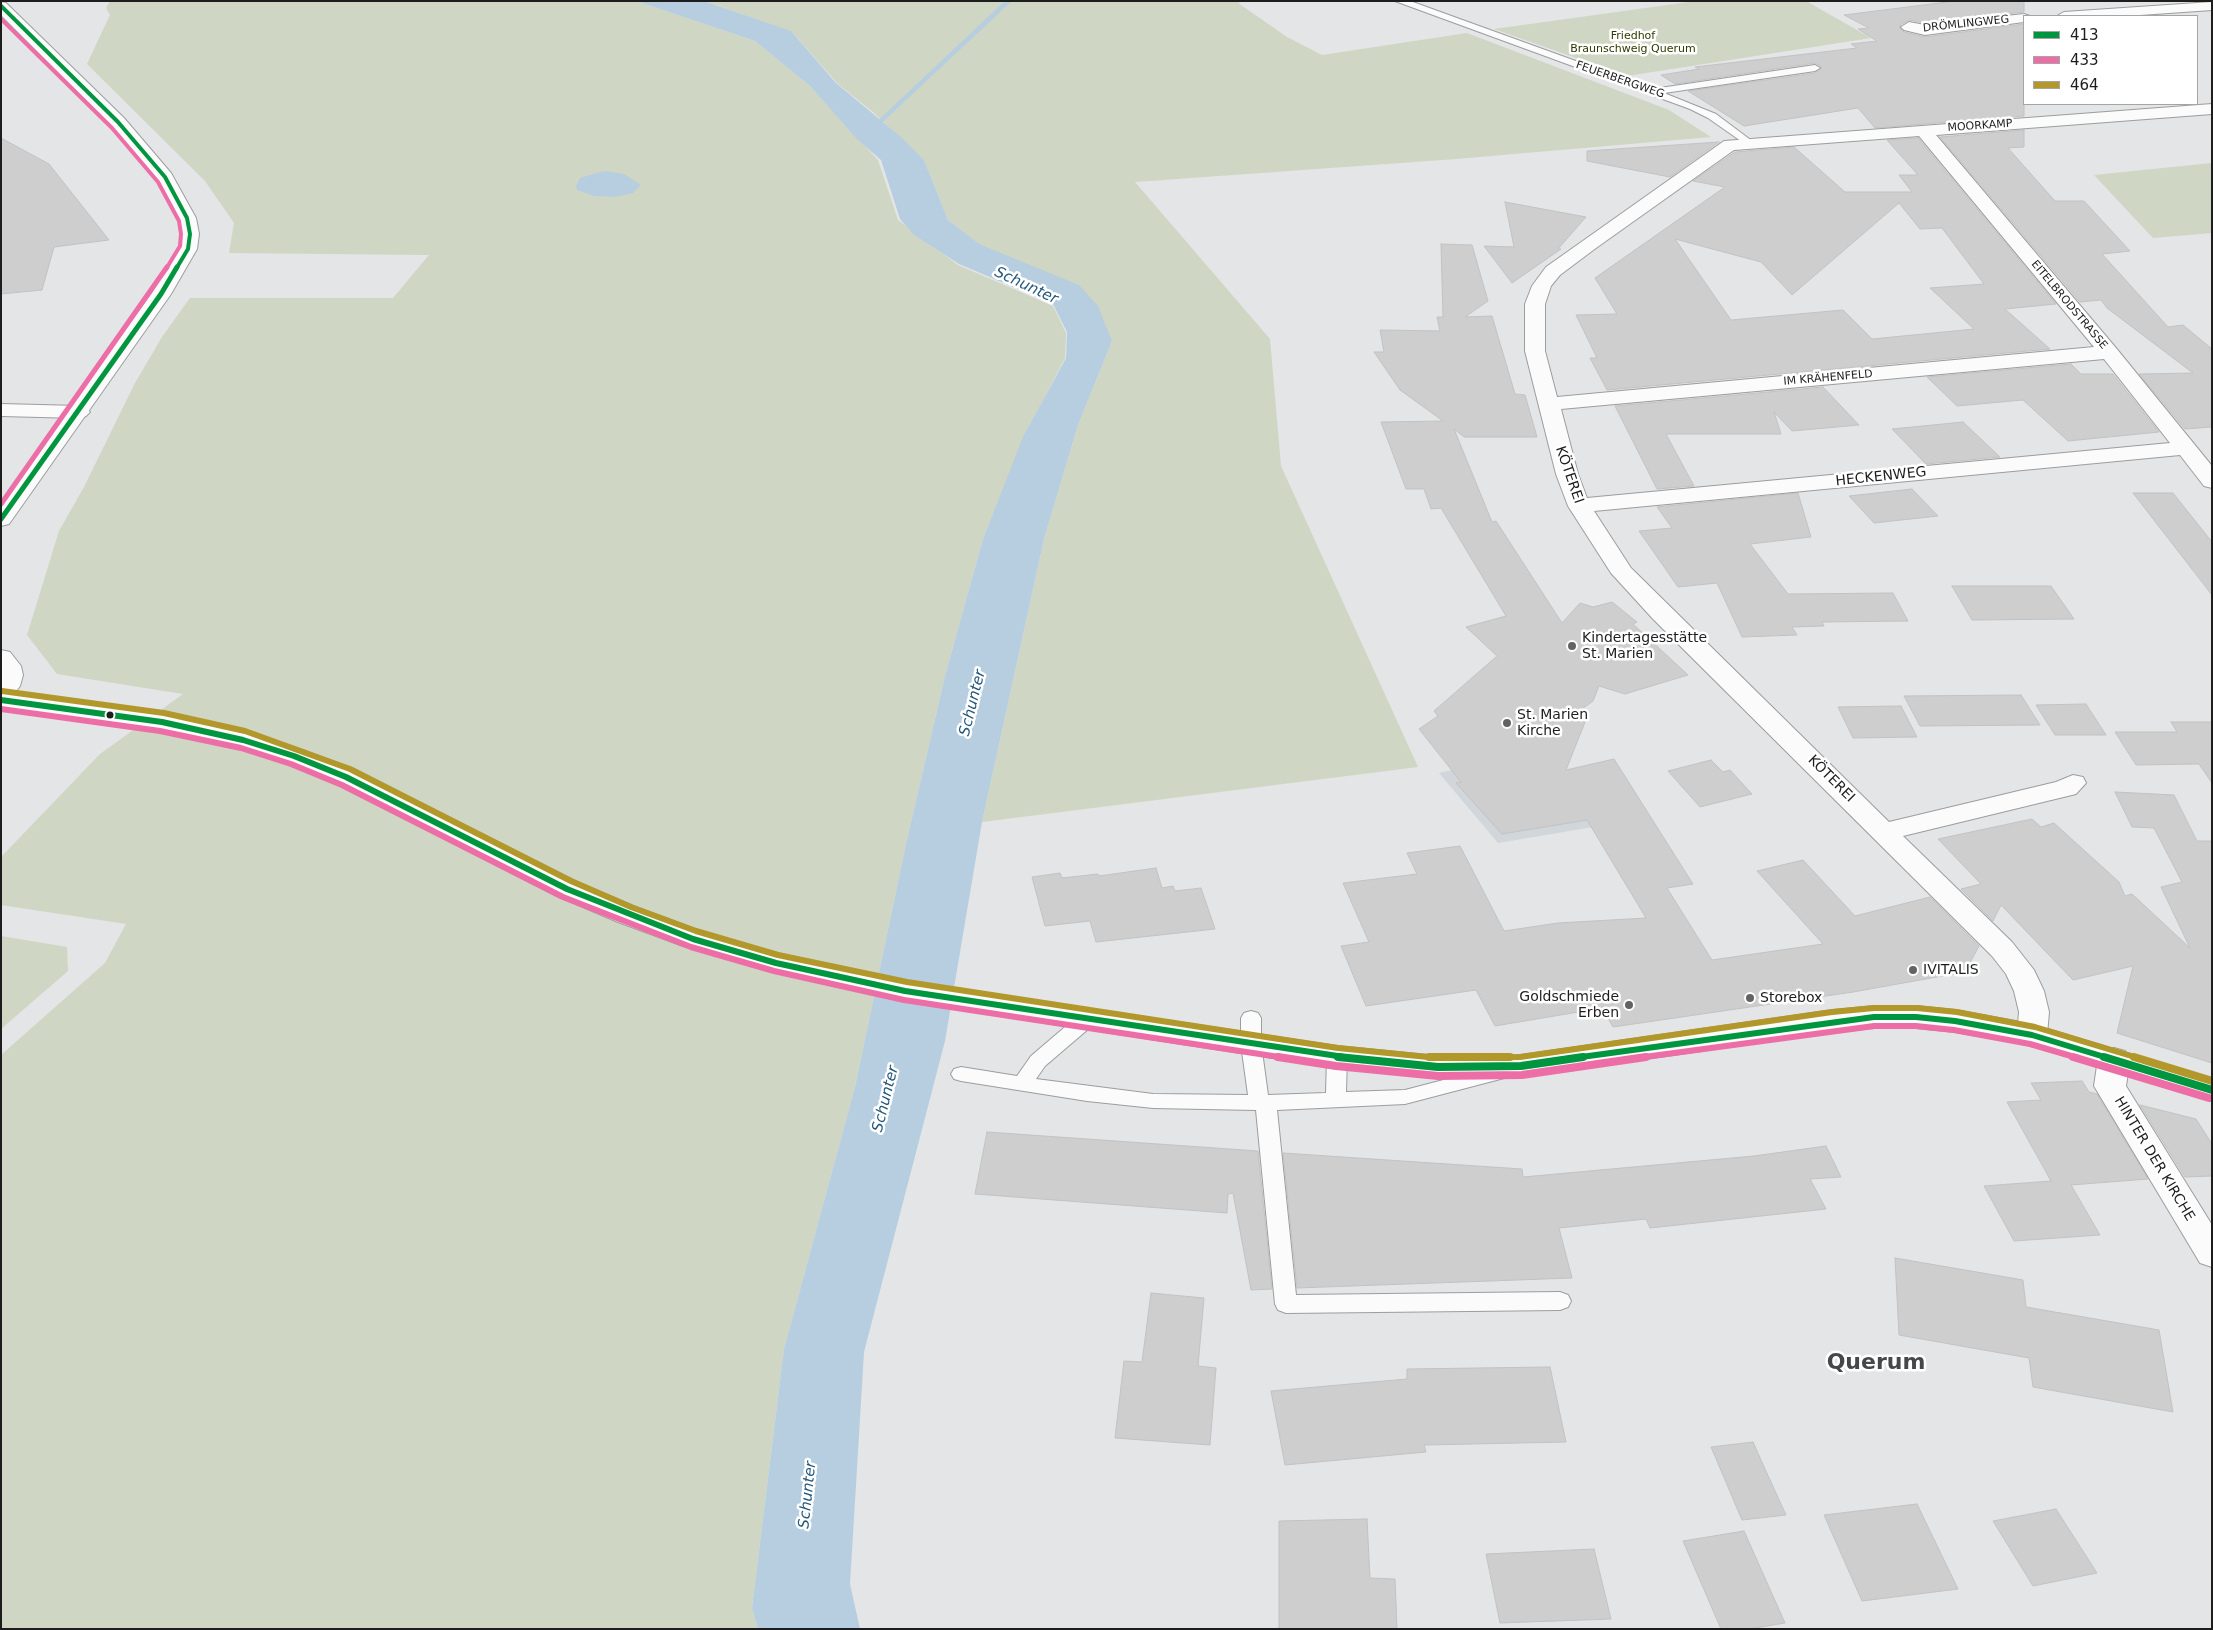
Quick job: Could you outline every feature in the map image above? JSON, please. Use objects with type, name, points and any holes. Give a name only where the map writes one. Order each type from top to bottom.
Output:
[{"type":"street","name":"DRÖMLINGWEG","points":[[2015,5],[2035,15]]},
{"type":"street","points":[[1,6],[118,122],[165,177],[187,218],[190,234],[188,249],[161,294],[79,412],[1,519]]},
{"type":"street","points":[[2079,15],[2212,6]]},
{"type":"street","name":"DRÖMLINGWEG","points":[[1909,27],[1925,30],[2023,18]]},
{"type":"street","points":[[2198,98],[2212,105]]},
{"type":"street","name":"MOORKAMP","points":[[1748,143],[2212,109]]},
{"type":"street","name":"EITELBRODSTRASSE","points":[[1923,130],[2108,352],[2183,448],[2212,481]]},
{"type":"street","name":"KÖTEREI","points":[[1748,143],[1725,148],[1589,244],[1554,271],[1542,286],[1534,304],[1534,343],[1547,404],[1567,474],[1579,506],[1623,573],[2002,949],[2019,970],[2029,991],[2034,1012],[2032,1035]]},
{"type":"street","name":"IM KRÄHENFELD","points":[[1547,404],[2108,352]]},
{"type":"street","points":[[1,410],[79,412]]},
{"type":"street","name":"HECKENWEG","points":[[1579,506],[2183,448]]},
{"type":"street","points":[[1,657],[8,666],[10,675],[7,686],[1,694]]},
{"type":"street","points":[[1,700],[162,722],[243,740],[294,756],[346,777],[567,889],[628,915],[693,939],[776,963],[858,982],[967,1002],[1086,1020],[1251,1031],[1337,1056],[1438,1067],[1521,1066],[1833,1021],[1874,1017],[1955,1021],[2032,1035],[2212,1090]]},
{"type":"street","points":[[1883,832],[2066,788],[2073,783]]},
{"type":"street","name":"HINTER DER KIRCHE","points":[[2114,1059],[2110,1086],[2212,1254]]},
{"type":"lane","name":"FEUERBERGWEG","points":[[1400,1],[1653,91],[1700,110],[1748,143]]},
{"type":"lane","points":[[1653,91],[1815,68]]},
{"type":"lane","points":[[1024,1084],[1030,1070],[1086,1020]]},
{"type":"lane","points":[[1251,1031],[1263,1103],[1286,1304],[1560,1301]]},
{"type":"lane","points":[[1336,1101],[1337,1056]]},
{"type":"lane","points":[[962,1074],[1153,1101],[1263,1103],[1406,1097],[1521,1066]]},
{"type":"shaded area","points":[[1474,765],[1623,822],[1498,843],[1439,773]]},
{"type":"green space","points":[[110,1],[636,1],[755,41],[811,87],[878,160],[898,220],[958,265],[1053,306],[1066,333],[1065,358],[1024,437],[983,539],[945,676],[906,844],[855,1087],[784,1349],[752,1608],[758,1629],[1,1629],[1,1055],[105,963],[126,924],[1,905],[1,857],[100,754],[183,694],[57,674],[27,635],[59,531],[84,487],[135,383],[162,337],[190,298],[393,298],[429,255],[229,253],[234,223],[205,181],[87,64],[110,15],[106,8]]},
{"type":"green space","points":[[705,1],[1244,1],[1238,3],[1287,37],[1322,55],[1467,33],[1669,110],[1711,137],[1456,159],[1135,182],[1270,339],[1281,466],[1418,767],[982,822],[1044,539],[1078,425],[1112,341],[997,253],[978,244],[948,220],[924,160],[873,112],[838,84],[792,32]]},
{"type":"green space","name":"Friedhof Braunschweig Querum","points":[[1696,1],[1806,1],[1871,38],[1627,76],[1494,29]]},
{"type":"green space","points":[[2212,163],[2212,233],[2153,238],[2094,175]]},
{"type":"green space","points":[[1,936],[67,947],[68,971],[1,1029]]},
{"type":"water","name":"Schunter","points":[[636,1],[704,1],[791,31],[836,83],[901,137],[924,160],[948,220],[979,244],[1079,285],[1098,306],[1112,341],[1078,425],[1044,539],[982,822],[945,1041],[864,1352],[850,1584],[860,1629],[758,1629],[752,1608],[784,1349],[855,1087],[906,844],[945,676],[983,539],[1023,437],[1066,358],[1067,332],[1053,304],[959,264],[913,234],[900,219],[881,160],[857,139],[811,87],[755,41]]},
{"type":"water","points":[[604,171],[624,174],[641,185],[633,193],[615,197],[594,196],[577,190],[576,186],[580,178]]},
{"type":"building","points":[[1955,1],[2024,1],[2024,12],[1925,23],[1909,20],[1900,25],[1900,28],[1904,32],[1925,37],[2023,24],[2024,116],[1875,128],[1858,108],[1744,126],[1688,91],[1815,73],[1822,67],[1815,63],[1675,84],[1661,75],[1699,69],[1695,67],[1857,48],[1851,44],[1877,41],[1858,29],[1869,28],[1844,15]]},
{"type":"building","points":[[2024,130],[2024,147],[2008,148],[2055,201],[2084,201],[2130,251],[2102,254],[2168,327],[2183,325],[2212,349],[2212,427],[2185,429],[2139,374],[2193,373],[2107,308],[2101,300],[2080,302],[1940,137]]},
{"type":"building","points":[[1,138],[49,164],[109,240],[54,247],[42,290],[1,294]]},
{"type":"building","points":[[1918,138],[2056,304],[2005,309],[2050,349],[1607,390],[1590,358],[1597,358],[1576,315],[1617,314],[1595,278],[1725,187],[1693,181],[1735,152],[1794,147],[1845,192],[1912,192],[1899,175],[1918,175],[1887,140]],"holes":[[[1899,203],[1920,229],[1942,228],[1984,284],[1930,288],[1974,329],[1872,339],[1843,310],[1731,320],[1675,239],[1761,262],[1792,295]]]},
{"type":"building","points":[[1719,142],[1670,177],[1587,161],[1587,151]]},
{"type":"building","points":[[1505,202],[1586,217],[1558,249],[1561,249],[1512,283],[1484,246],[1514,247]]},
{"type":"building","points":[[1441,244],[1472,245],[1488,301],[1465,317],[1492,316],[1515,394],[1525,395],[1537,437],[1464,437],[1454,429],[1492,522],[1496,521],[1562,623],[1580,603],[1593,607],[1612,602],[1637,622],[1633,624],[1688,675],[1625,694],[1599,686],[1593,701],[1582,709],[1587,717],[1566,770],[1614,759],[1693,884],[1667,888],[1712,960],[1823,944],[1757,871],[1803,860],[1855,916],[1930,897],[1979,946],[1965,972],[1853,992],[1613,1027],[1602,1008],[1495,1026],[1476,990],[1366,1006],[1341,946],[1369,942],[1343,883],[1417,874],[1407,853],[1460,846],[1504,931],[1558,923],[1646,918],[1587,820],[1502,834],[1456,783],[1461,782],[1419,729],[1438,716],[1434,711],[1497,656],[1466,627],[1506,616],[1441,508],[1431,509],[1424,489],[1406,489],[1381,422],[1443,421],[1400,390],[1374,352],[1384,352],[1380,330],[1440,331],[1437,317],[1443,317]]},
{"type":"building","points":[[2071,364],[2081,374],[2113,374],[2159,432],[2068,441],[2023,400],[1957,406],[1927,377]]},
{"type":"building","points":[[1823,387],[1859,425],[1792,431],[1774,412],[1781,434],[1666,434],[1694,486],[1657,489],[1615,406]]},
{"type":"building","points":[[1963,422],[2000,457],[1926,464],[1892,429]]},
{"type":"building","points":[[1912,489],[1938,516],[1874,523],[1849,496]]},
{"type":"building","points":[[1798,493],[1811,537],[1750,544],[1788,594],[1893,593],[1908,621],[1822,622],[1824,626],[1792,627],[1797,635],[1742,637],[1717,583],[1678,587],[1639,531],[1672,528],[1657,507]]},
{"type":"building","points":[[2133,493],[2173,493],[2212,542],[2212,595]]},
{"type":"building","points":[[1952,586],[2051,586],[2074,619],[1972,620]]},
{"type":"building","points":[[2021,695],[2040,725],[1920,726],[1904,696]]},
{"type":"building","points":[[2086,704],[2106,735],[2055,735],[2036,705]]},
{"type":"building","points":[[1901,706],[1917,737],[1853,738],[1838,707]]},
{"type":"building","points":[[2171,722],[2212,722],[2212,783],[2199,764],[2136,765],[2115,732],[2177,732]]},
{"type":"building","points":[[1711,760],[1723,772],[1730,770],[1752,794],[1700,807],[1668,771]]},
{"type":"building","points":[[2115,792],[2174,795],[2197,841],[2212,841],[2212,1063],[2117,1033],[2133,966],[2073,980],[2001,905],[1993,921],[1961,889],[1981,884],[1938,839],[2032,819],[2041,827],[2054,823],[2119,882],[2125,896],[2132,894],[2190,948],[2161,887],[2182,882],[2154,828],[2132,827]]},
{"type":"building","points":[[1156,868],[1162,888],[1173,886],[1175,891],[1201,888],[1215,929],[1096,942],[1090,921],[1045,926],[1032,877],[1060,873],[1062,878],[1098,874],[1099,876]]},
{"type":"building","points":[[2082,1081],[2089,1092],[2097,1094],[2148,1179],[2071,1185],[2100,1235],[2014,1241],[1984,1186],[2051,1181],[2007,1102],[2041,1100],[2031,1083]]},
{"type":"building","points":[[2140,1105],[2196,1119],[2212,1144],[2212,1176],[2185,1177]]},
{"type":"building","points":[[987,1132],[1258,1151],[1272,1289],[1251,1290],[1233,1193],[1228,1194],[1227,1213],[975,1194]]},
{"type":"building","points":[[1826,1146],[1841,1177],[1810,1179],[1826,1209],[1650,1228],[1646,1219],[1559,1228],[1572,1278],[1297,1288],[1283,1153],[1522,1169],[1523,1177],[1754,1156]]},
{"type":"building","points":[[1895,1258],[2023,1280],[2026,1307],[2159,1330],[2173,1412],[2033,1387],[2029,1358],[1899,1335]]},
{"type":"building","points":[[1151,1293],[1204,1298],[1198,1366],[1216,1368],[1210,1445],[1115,1438],[1124,1361],[1142,1362]]},
{"type":"building","points":[[1550,1367],[1566,1442],[1424,1445],[1426,1452],[1285,1465],[1271,1391],[1407,1379],[1407,1369]]},
{"type":"building","points":[[1753,1442],[1786,1515],[1742,1520],[1711,1447]]},
{"type":"building","points":[[1917,1504],[1958,1589],[1862,1601],[1824,1515]]},
{"type":"building","points":[[2056,1509],[2097,1573],[2033,1586],[1993,1521]]},
{"type":"building","points":[[1367,1519],[1370,1578],[1395,1579],[1397,1629],[1279,1629],[1279,1521]]},
{"type":"building","points":[[1744,1531],[1785,1623],[1749,1629],[1721,1629],[1683,1541]]},
{"type":"building","points":[[1594,1549],[1611,1619],[1500,1623],[1486,1554]]},
{"type":"waterway","points":[[871,130],[1009,1]]},
{"type":"transit line","name":"413","points":[[1,6],[118,122],[165,177],[187,218],[190,234],[188,249],[161,294],[1,519]]},
{"type":"transit line","name":"433","points":[[1,19],[112,128],[158,182],[179,221],[181,234],[180,246],[154,289],[1,504]]},
{"type":"transit line","name":"464","points":[[2,691],[164,713],[245,731],[297,748],[350,769],[571,881],[631,907],[696,931],[778,955],[907,982],[1338,1048],[1438,1058],[1520,1057],[1832,1012],[1874,1008],[1917,1008],[1957,1012],[2035,1027],[2212,1081]]},
{"type":"transit line","name":"413","points":[[1,700],[162,722],[243,740],[294,756],[346,777],[567,889],[628,915],[693,939],[776,963],[905,991],[1337,1057],[1438,1067],[1521,1066],[1833,1021],[1874,1017],[1916,1017],[1955,1021],[2032,1035],[2212,1090]]},
{"type":"transit line","name":"433","points":[[1,709],[160,731],[241,748],[291,764],[342,785],[563,897],[625,923],[691,947],[774,971],[904,1000],[1336,1066],[1438,1076],[1522,1075],[1834,1030],[1874,1026],[1916,1026],[1954,1030],[2030,1044],[2209,1098]]},
{"type":"place","name":"Kindertagesstätte St. Marien","points":[[1572,646]]},
{"type":"place","name":"St. Marien Kirche","points":[[1507,723]]},
{"type":"place","name":"IVITALIS","points":[[1913,970]]},
{"type":"place","name":"Storebox","points":[[1750,998]]},
{"type":"place","name":"Goldschmiede Erben","points":[[1629,1005]]},
{"type":"district","name":"Querum","points":[[1876,1363]]}]
